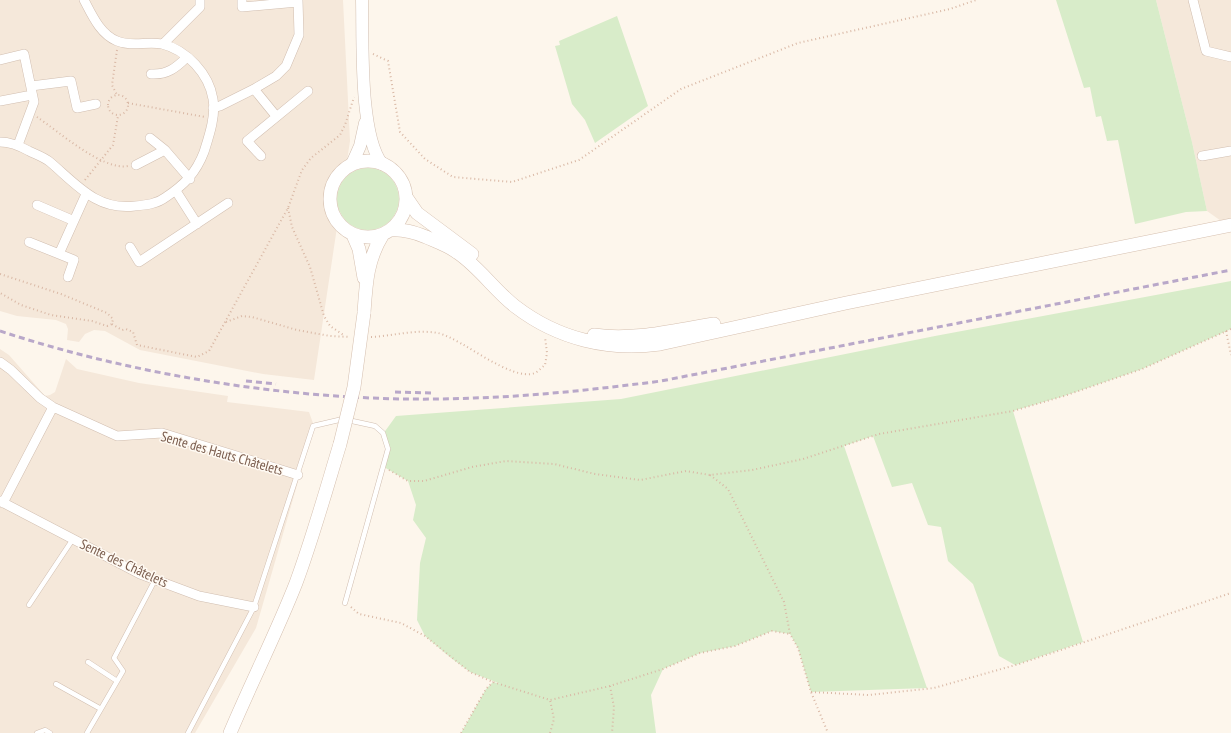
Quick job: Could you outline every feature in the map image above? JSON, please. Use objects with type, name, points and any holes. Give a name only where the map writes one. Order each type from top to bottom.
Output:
[{"type":"main road","points":[[846,303],[640,336],[588,334],[558,324],[529,307],[506,288],[466,248],[417,213],[406,196],[398,176],[382,164],[367,161],[352,164],[336,177],[330,190],[329,200],[331,210],[335,220],[344,230],[354,235],[368,237],[387,232],[410,231],[450,248],[468,261],[515,307],[532,318],[571,337],[603,345],[636,346],[660,344],[846,303],[1231,225]]},
{"type":"main road","points":[[230,733],[294,588],[320,511],[340,444],[354,387],[364,313],[365,288],[373,250],[402,216],[406,196]]},
{"type":"main road","points":[[354,235],[360,257],[365,288]]},
{"type":"street","points":[[0,142],[18,145],[48,161],[82,191],[97,201],[128,207],[149,205],[163,200],[190,179],[203,154],[212,118],[213,98],[204,75],[187,57],[176,49],[163,44],[118,42],[103,32],[84,0]]},
{"type":"street","points":[[163,44],[200,7],[200,0]]},
{"type":"street","points":[[213,108],[254,89],[276,76],[286,66],[299,35],[298,1],[242,7],[242,0]]},
{"type":"street","points":[[362,0],[366,108],[373,146],[382,164]]},
{"type":"street","points":[[1194,0],[1206,50],[1231,57]]},
{"type":"street","points":[[0,60],[24,54],[32,90],[34,102],[18,145]]},
{"type":"street","points":[[151,74],[160,75],[175,69],[187,57]]},
{"type":"street","points":[[0,101],[32,90],[71,81],[76,108],[96,104]]},
{"type":"street","points":[[254,89],[276,116]]},
{"type":"street","points":[[261,156],[247,141],[308,90]]},
{"type":"street","points":[[352,164],[360,146],[366,108]]},
{"type":"street","points":[[150,138],[165,150],[190,179]]},
{"type":"street","points":[[136,165],[165,150]]},
{"type":"street","points":[[1202,156],[1231,151]]},
{"type":"street","points":[[59,254],[82,191]]},
{"type":"street","points":[[176,191],[197,224]]},
{"type":"street","points":[[130,247],[139,262],[228,203]]},
{"type":"street","points":[[37,205],[72,220]]},
{"type":"street","points":[[29,242],[74,260],[68,277]]},
{"type":"street","name":"Sente des Hauts Châtelets","points":[[0,362],[11,370],[40,398],[53,407],[118,436],[162,433],[298,475]]},
{"type":"street","points":[[2,502],[53,407]]},
{"type":"street","name":"Sente des Châtelets","points":[[2,502],[140,574],[199,596],[254,607]]},
{"type":"lane","points":[[188,733],[254,607],[313,426],[343,420],[375,426],[383,434],[388,450],[345,603]]},
{"type":"lane","points":[[29,605],[73,539]]},
{"type":"lane","points":[[87,733],[123,671],[114,658],[155,580]]},
{"type":"lane","points":[[88,662],[117,681]]},
{"type":"lane","points":[[56,684],[101,709]]},
{"type":"lane","points":[[38,733],[45,730],[50,733]]},
{"type":"path","points":[[363,48],[388,61],[400,132],[425,159],[453,177],[512,182],[579,160],[681,89],[798,44],[950,9],[976,0]]},
{"type":"path","points":[[82,191],[101,160],[113,145],[118,116],[127,110],[128,103],[124,97],[117,95],[112,85],[118,42]]},
{"type":"path","points":[[0,293],[21,306],[51,315],[92,321],[107,326],[112,324],[122,330],[126,329],[133,332],[137,345],[197,358],[209,351],[225,323],[288,208],[302,170],[311,158],[340,135],[345,125],[356,90]]},
{"type":"path","points":[[117,95],[109,100],[107,106],[109,112],[118,116]]},
{"type":"path","points":[[128,103],[212,118]]},
{"type":"path","points":[[30,112],[101,160],[120,168],[136,165]]},
{"type":"path","points":[[288,208],[292,227],[310,267],[324,316],[330,326],[345,336]]},
{"type":"path","points":[[0,274],[61,294],[107,313],[114,319],[112,324]]},
{"type":"path","points":[[225,323],[242,316],[252,317],[297,330],[352,337]]},
{"type":"path","points":[[384,467],[408,481],[424,481],[472,467],[506,461],[554,464],[595,474],[640,480],[686,471],[710,475],[752,470],[803,459],[879,434],[1013,411],[1064,396],[1142,369],[1231,330]]},
{"type":"path","points":[[365,337],[422,331],[440,334],[511,371],[525,374],[536,373],[545,365],[547,353],[546,340]]},
{"type":"path","points":[[1226,331],[1231,355]]},
{"type":"path","points":[[710,475],[728,489],[784,602],[790,634],[798,648],[811,692],[828,733]]},
{"type":"path","points":[[811,692],[869,695],[934,688],[1019,664],[1231,593]]},
{"type":"path","points":[[345,603],[359,614],[401,623],[419,633],[470,672],[493,682],[550,700],[610,686],[663,669],[700,653],[735,646],[772,631],[790,634]]},
{"type":"path","points":[[461,733],[486,689],[493,682]]},
{"type":"path","points":[[610,686],[614,707],[612,733]]},
{"type":"path","points":[[550,700],[554,719],[550,733]]},
{"type":"shaded area","points":[[0,0],[343,0],[350,141],[314,380],[263,374],[140,350],[105,331],[94,330],[85,334],[79,342],[67,340],[68,329],[66,324],[56,320],[17,316],[0,311]]},
{"type":"shaded area","points":[[1156,0],[1231,0],[1231,228],[1207,211],[1192,142]]},
{"type":"shaded area","points":[[0,349],[9,355],[45,396],[55,392],[66,359],[77,369],[139,383],[228,396],[227,402],[309,412],[314,426],[256,628],[195,733],[0,733]]},
{"type":"green space","points":[[1056,0],[1156,0],[1192,142],[1207,211],[1186,212],[1135,224],[1118,140],[1107,141],[1101,116],[1096,117],[1090,87],[1084,88]]},
{"type":"green space","points":[[617,16],[648,106],[595,143],[585,120],[572,104],[555,46],[560,45],[559,41]]},
{"type":"green space","points":[[368,168],[380,171],[390,177],[396,187],[399,199],[396,211],[390,221],[380,227],[368,230],[356,227],[346,221],[340,211],[337,199],[340,187],[346,177],[356,171]]},
{"type":"green space","points":[[1231,281],[1231,329],[1142,369],[1064,396],[1013,411],[1083,642],[1015,665],[999,656],[973,584],[948,561],[941,527],[928,525],[912,483],[892,487],[873,436],[844,446],[927,688],[811,692],[798,648],[790,634],[772,631],[735,646],[700,653],[663,669],[651,695],[656,733],[461,733],[486,689],[493,682],[501,684],[470,672],[451,658],[425,636],[417,620],[420,563],[426,538],[413,520],[416,505],[408,481],[384,467],[388,449],[383,434],[396,416],[621,399],[935,336]]},
{"type":"railway","points":[[0,331],[56,348],[114,363],[234,385],[295,393],[415,399],[521,396],[661,381],[1231,270]]},
{"type":"railway","points":[[246,381],[276,384]]},
{"type":"railway","points":[[395,392],[433,393]]}]
